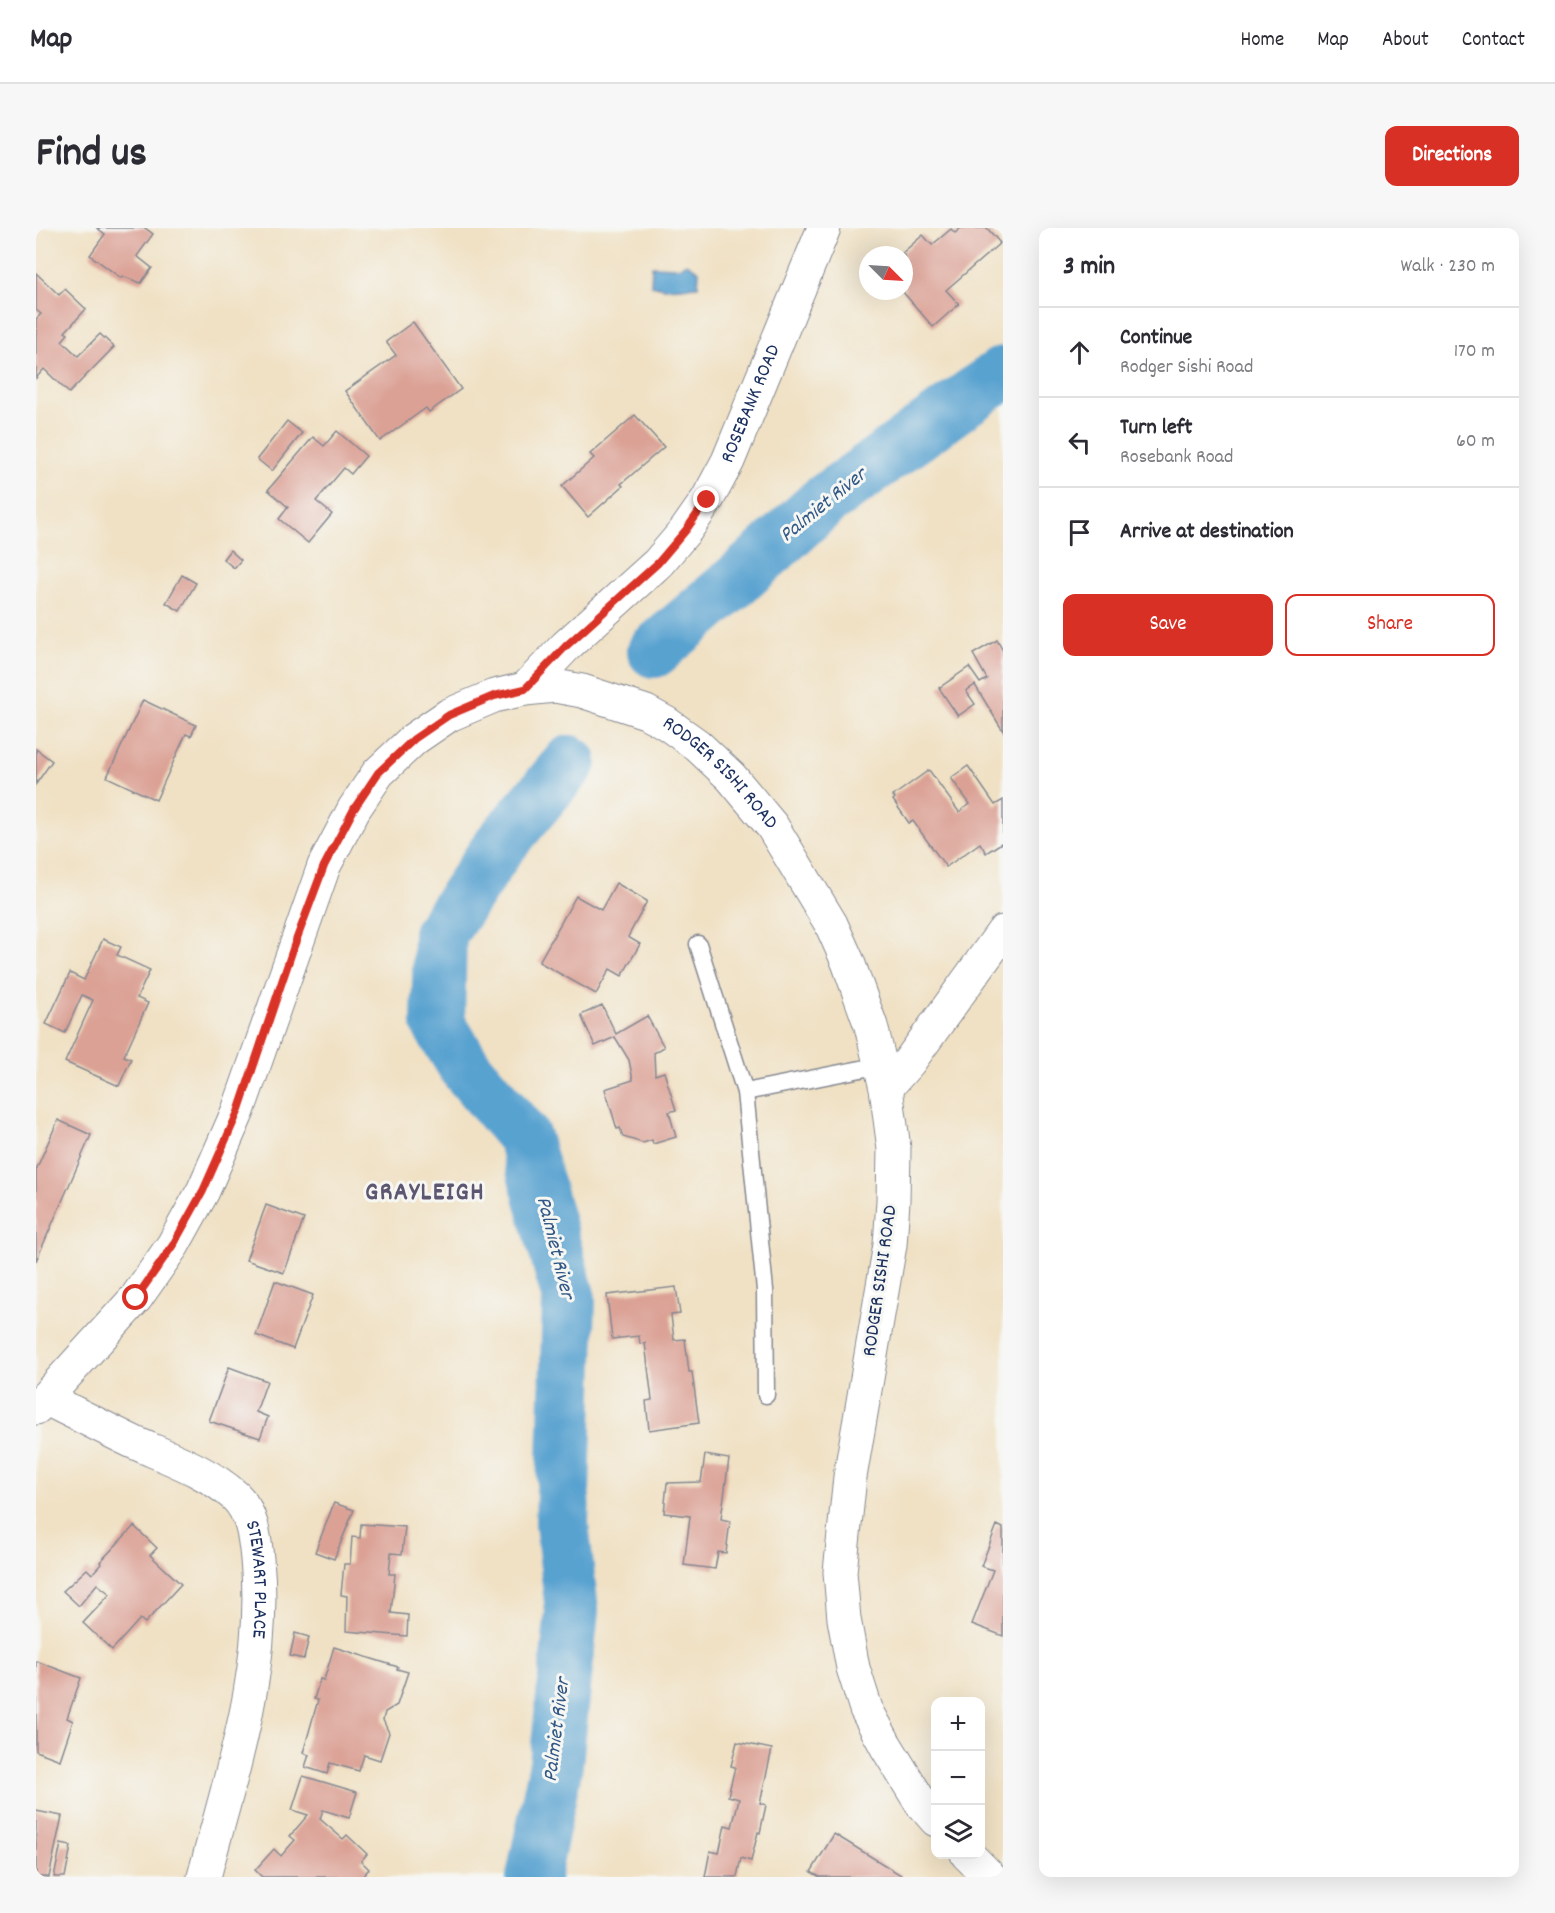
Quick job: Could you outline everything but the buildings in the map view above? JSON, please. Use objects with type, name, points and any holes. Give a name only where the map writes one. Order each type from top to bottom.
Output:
[{"type":"main road","name":"ROSEBANK ROAD","points":[[525,689],[566,646],[658,563],[686,530],[707,500],[728,460],[824,228]]},
{"type":"main road","name":"RODGER SISHI ROAD","points":[[40,1403],[136,1298],[173,1245],[203,1191],[238,1112],[294,946],[324,866],[354,809],[378,773],[414,739],[449,715],[494,696],[525,689],[555,686],[618,701],[645,712],[698,745],[731,777],[772,826],[831,924],[848,962],[871,1026],[884,1077],[894,1149],[890,1245],[850,1477],[840,1572],[844,1619],[853,1668],[866,1709],[921,1803],[931,1814]]},
{"type":"main road","points":[[884,1077],[909,1062],[1003,932]]},
{"type":"main road","name":"STEWART PLACE","points":[[40,1403],[203,1473],[237,1498],[248,1514],[255,1536],[259,1581],[258,1636],[238,1750],[204,1877]]},
{"type":"main road","points":[[972,1859],[990,1877]]},
{"type":"lane","points":[[698,944],[745,1092],[765,1290],[766,1395]]},
{"type":"lane","points":[[745,1092],[884,1077]]},
{"type":"water","points":[[687,263],[699,271],[698,286],[664,288],[651,285],[652,266],[678,267]]},
{"type":"waterway","name":"Palmiet River","points":[[654,651],[743,575],[823,502],[1003,373]]},
{"type":"waterway","name":"Palmiet River","points":[[533,1877],[556,1764],[572,1611],[562,1524],[569,1299],[524,1137],[467,1070],[438,1023],[440,934],[499,846],[570,762]]},
{"type":"district","name":"GRAYLEIGH","points":[[425,1193]]},
{"type":"route","points":[[136,1298],[173,1245],[203,1191],[238,1112],[294,946],[324,866],[354,809],[378,773],[414,739],[449,715],[494,696],[525,689],[566,646],[658,563],[686,530],[707,500]]}]
